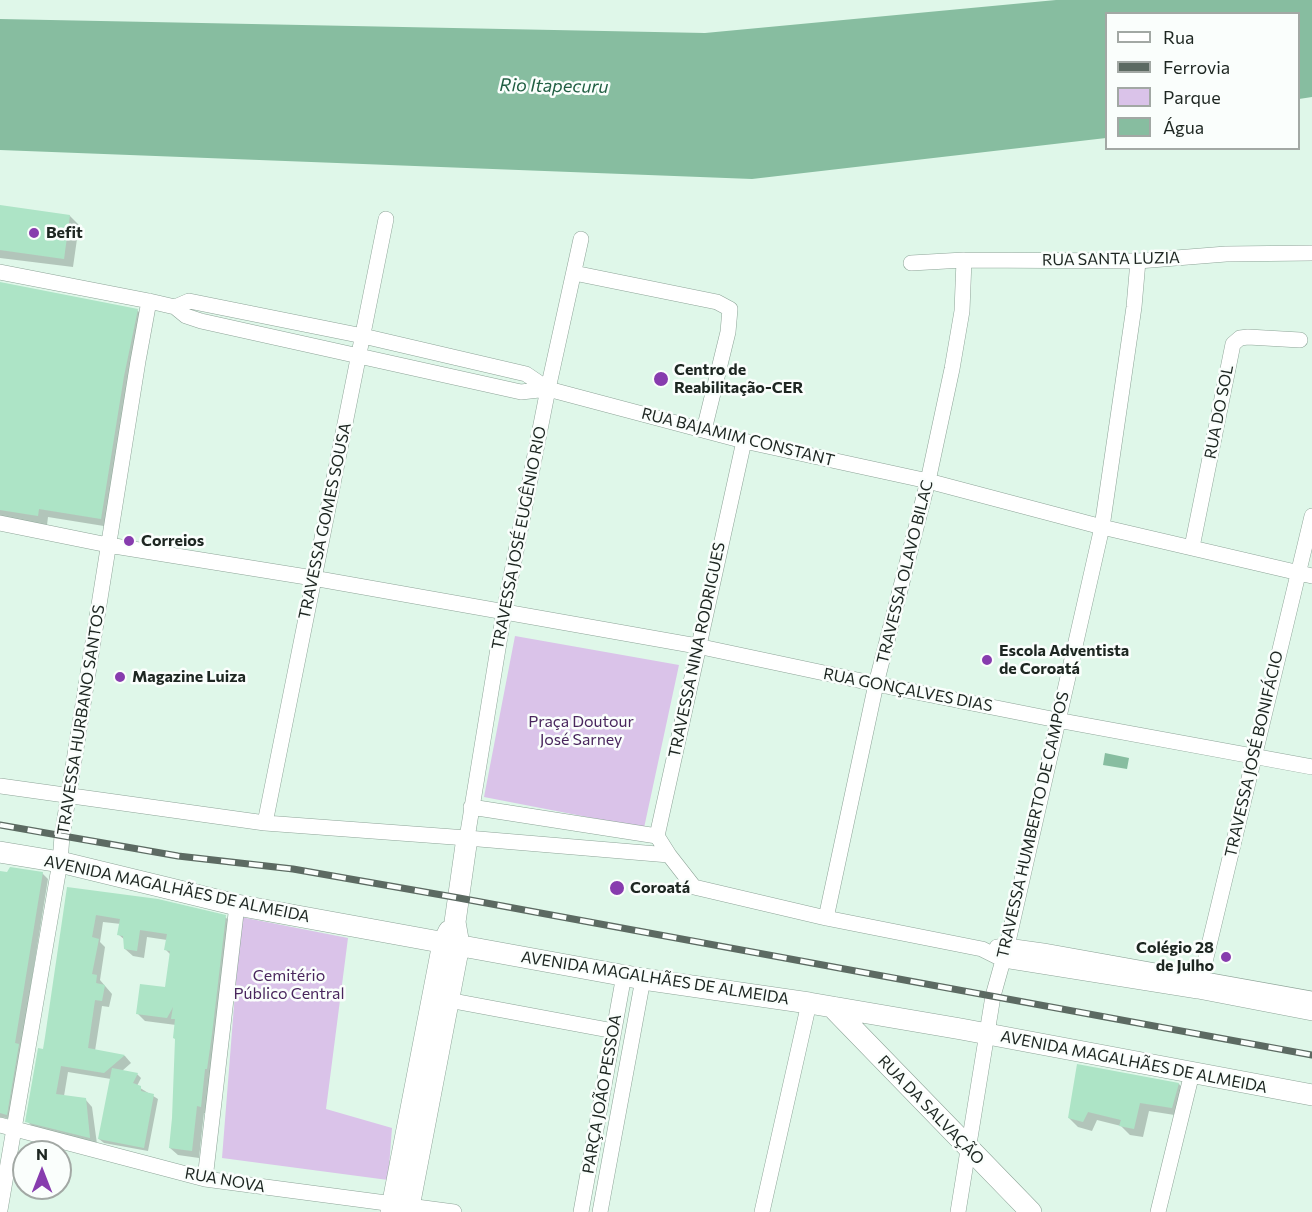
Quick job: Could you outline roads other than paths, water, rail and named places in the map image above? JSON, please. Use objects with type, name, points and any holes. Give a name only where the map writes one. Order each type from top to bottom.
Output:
[{"type":"street","name":"TRAVESSA GOMES SOUSA","points":[[265,824],[386,219]]},
{"type":"street","name":"TRAVESSA JOSÉ EUGÊNIO RIO","points":[[467,838],[504,612],[548,389],[581,239]]},
{"type":"street","name":"RUA SANTA LUZIA","points":[[910,263],[964,260],[1138,261],[1226,254],[1312,253]]},
{"type":"street","name":"TRAVESSA OLAVO BILAC","points":[[826,918],[876,684],[928,481],[959,332],[964,260]]},
{"type":"street","name":"TRAVESSA HUMBERTO DE CAMPOS","points":[[958,1212],[993,996],[1005,953],[1102,526],[1134,307],[1138,261]]},
{"type":"street","name":"RUA BAJAMIM CONSTANT","points":[[0,272],[149,301],[175,307],[186,316],[201,321],[521,392],[548,389]]},
{"type":"street","points":[[574,273],[717,302],[730,309],[704,430]]},
{"type":"street","name":"TRAVESSA HURBANO SANTOS","points":[[0,1210],[7,1126],[60,862],[62,836],[108,545],[149,301]]},
{"type":"street","name":"RUA BAJAMIM CONSTANT","points":[[175,307],[189,301],[216,305],[363,336],[526,374],[548,389],[744,441],[928,481]]},
{"type":"street","name":"RUA DO SOL","points":[[1192,547],[1233,344],[1240,338],[1248,337],[1300,340]]},
{"type":"street","name":"TRAVESSA NINA RODRIGUES","points":[[657,836],[744,441]]},
{"type":"street","points":[[928,481],[1102,526],[1305,574]]},
{"type":"street","name":"TRAVESSA JOSÉ BONIFÁCIO","points":[[1200,985],[1254,756],[1305,574],[1312,516]]},
{"type":"street","name":"RUA GONÇALVES DIAS","points":[[0,523],[108,545],[313,578],[698,646],[1057,720],[1312,766]]},
{"type":"street","points":[[0,786],[265,824],[669,855]]},
{"type":"street","points":[[471,807],[657,836],[694,887],[826,918],[1005,953],[1200,985],[1312,999]]},
{"type":"street","points":[[400,1208],[455,922],[467,838]]},
{"type":"street","name":"AVENIDA MAGALHÃES DE ALMEIDA","points":[[0,852],[60,862],[237,906],[633,977],[809,1003],[986,1034],[1312,1095]]},
{"type":"street","points":[[205,1179],[237,906]]},
{"type":"street","points":[[400,1208],[448,1000],[451,944]]},
{"type":"street","name":"PARÇA JOÃO PESSOA","points":[[581,1212],[614,1031],[633,977]]},
{"type":"street","name":"PARÇA JOÃO PESSOA","points":[[600,1212],[633,977]]},
{"type":"street","points":[[1200,985],[1312,1013]]},
{"type":"street","points":[[448,1000],[614,1031]]},
{"type":"street","points":[[762,1212],[809,1003]]},
{"type":"street","name":"RUA DA SALVAÇÃO","points":[[832,1007],[1031,1212]]},
{"type":"street","points":[[1158,1212],[1192,1073]]},
{"type":"street","name":"RUA NOVA","points":[[7,1126],[205,1179],[400,1208],[454,1212]]},
{"type":"water","name":"Rio Itapecuru","points":[[1056,0],[1312,0],[1312,97],[1300,99],[1300,12],[1105,12],[1105,138],[752,179],[0,150],[0,19],[705,33]]},
{"type":"water","points":[[1105,753],[1129,758],[1127,769],[1103,765]]},
{"type":"railway","points":[[0,825],[178,856],[293,869],[459,898],[1312,1055]]},
{"type":"place","name":"Befit","points":[[34,233]]},
{"type":"place","name":"Centro de Reabilitação-CER","points":[[661,379]]},
{"type":"place","name":"Correios","points":[[129,541]]},
{"type":"place","name":"Escola Adventista de Coroatá","points":[[987,660]]},
{"type":"place","name":"Magazine Luiza","points":[[120,677]]},
{"type":"place","name":"Coroatá","points":[[617,888]]},
{"type":"place","name":"Colégio 28 de Julho","points":[[1226,957]]},
{"type":"park label","name":"Praça Doutour José Sarney","points":[[581,731]]},
{"type":"park label","name":"Cemitério Público Central","points":[[289,985]]}]
